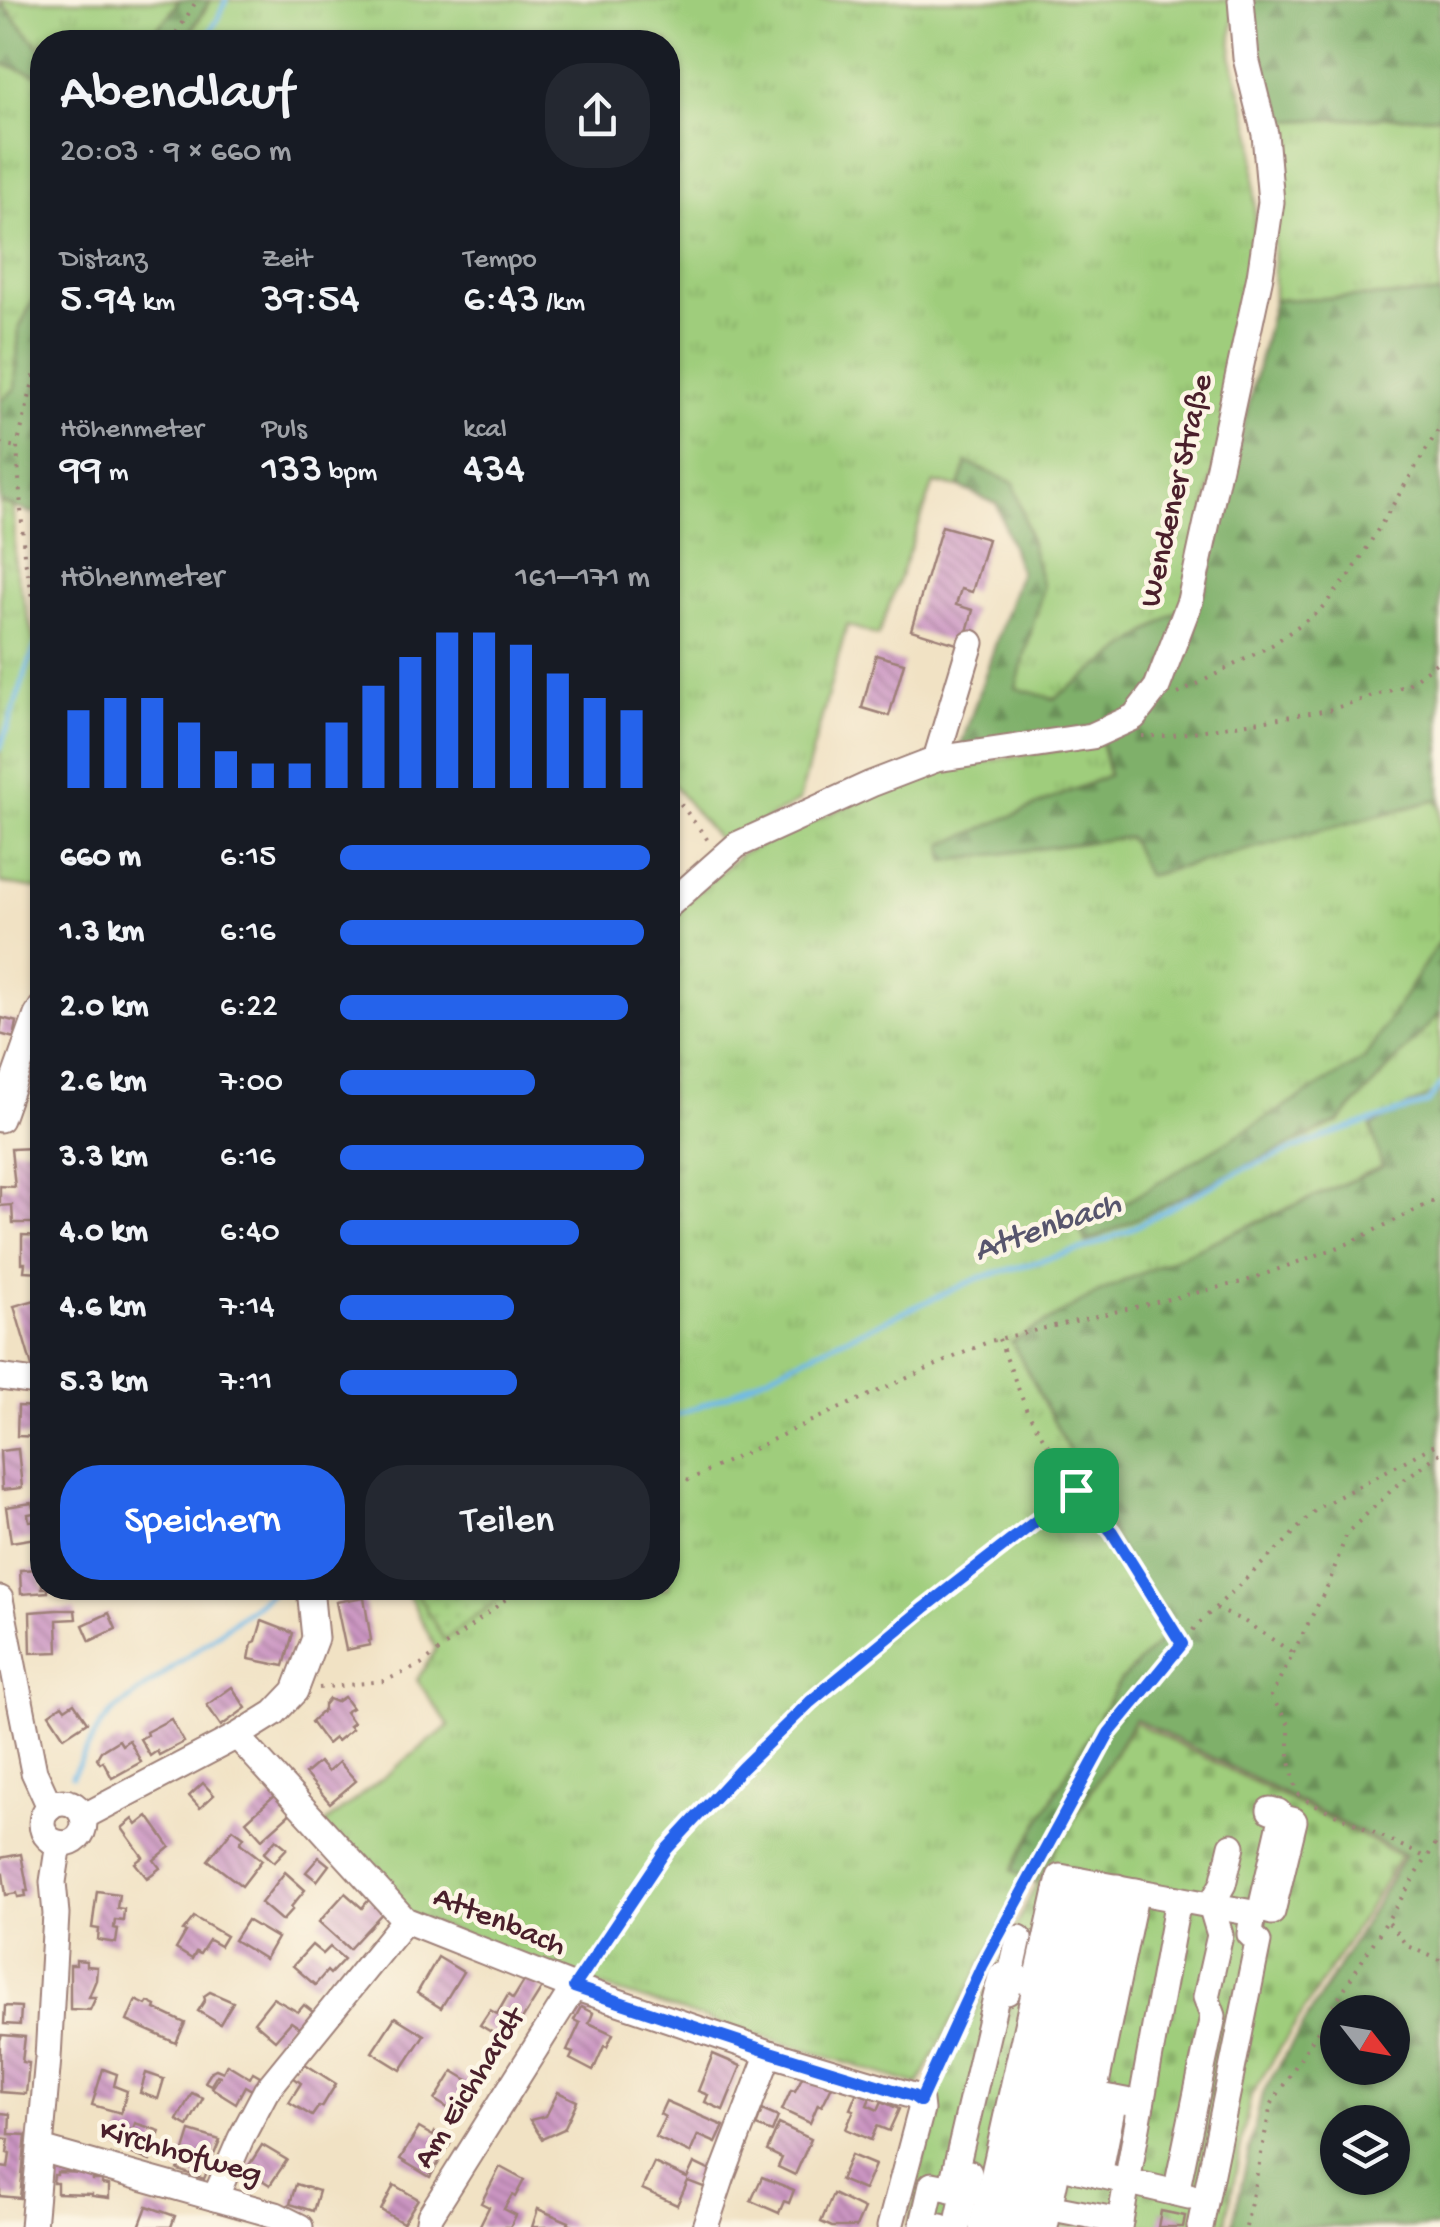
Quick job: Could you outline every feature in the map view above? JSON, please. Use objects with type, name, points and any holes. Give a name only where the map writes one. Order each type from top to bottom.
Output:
[{"type":"street","name":"Wendener Straße","points":[[680,895],[737,845],[870,784],[936,760],[1092,736],[1134,718],[1156,687],[1190,601],[1260,276],[1272,202],[1265,134],[1246,58],[1241,0]]},
{"type":"street","points":[[936,760],[971,643]]},
{"type":"street","points":[[0,1119],[30,1035]]},
{"type":"street","points":[[0,1377],[30,1381]]},
{"type":"street","points":[[0,1599],[34,1772],[50,1806]]},
{"type":"street","points":[[83,1816],[274,1714],[295,1691],[315,1638],[311,1600]]},
{"type":"street","name":"Attenbach","points":[[237,1736],[405,1920],[574,1987],[920,2101]]},
{"type":"street","points":[[69,1803],[83,1816],[84,1824],[73,1841],[59,1844],[43,1830],[43,1817],[50,1806],[69,1803]]},
{"type":"street","points":[[1200,2227],[1241,2022],[1246,1916],[1274,1810]]},
{"type":"street","points":[[34,2227],[56,1914],[53,1882],[59,1844]]},
{"type":"street","points":[[1093,1882],[1246,1916]]},
{"type":"street","points":[[1038,2211],[1053,2087],[1056,1987],[1093,1882]]},
{"type":"street","points":[[1038,2211],[1053,2087],[1056,1987],[1093,1882]]},
{"type":"street","points":[[1053,2087],[1171,1897]]},
{"type":"street","points":[[1176,2193],[1213,2016],[1206,1997],[1220,1935],[1246,1916]]},
{"type":"street","points":[[216,2198],[266,2091],[405,1920]]},
{"type":"street","points":[[1020,1938],[1056,1987],[1053,2087],[1038,2211]]},
{"type":"street","name":"Am Eichhardt","points":[[428,2227],[430,2216],[574,1987]]},
{"type":"street","points":[[1213,2016],[1241,2022]]},
{"type":"street","points":[[981,2019],[1053,2087],[1082,2171],[1120,2224]]},
{"type":"street","points":[[705,2227],[770,2052]]},
{"type":"street","points":[[1053,2087],[1082,2171]]},
{"type":"street","points":[[890,2227],[921,2110],[920,2101]]},
{"type":"street","name":"Kirchhofweg","points":[[41,2149],[276,2215],[300,2227]]},
{"type":"street","points":[[1082,2171],[1205,2200]]},
{"type":"street","points":[[1006,2227],[1038,2211],[1082,2171]]},
{"type":"street","points":[[941,2227],[923,2224],[932,2185],[1038,2211],[1120,2224]]},
{"type":"street","points":[[957,2227],[1038,2211]]},
{"type":"street","points":[[967,2227],[1038,2211]]},
{"type":"street","points":[[982,2227],[1038,2211]]},
{"type":"street","points":[[992,2227],[1038,2211]]},
{"type":"path","points":[[178,30],[197,0]]},
{"type":"path","points":[[30,396],[18,447],[24,555],[30,582]]},
{"type":"path","points":[[1168,699],[1272,645],[1320,610],[1351,574],[1440,427]]},
{"type":"path","points":[[0,444],[18,447]]},
{"type":"path","points":[[1130,736],[1166,736],[1329,710],[1407,685],[1440,660]]},
{"type":"path","points":[[680,803],[722,858]]},
{"type":"path","points":[[680,1484],[999,1339],[1246,1281],[1347,1244],[1440,1198]]},
{"type":"path","points":[[999,1339],[1026,1411],[1076,1490],[1112,1532],[1182,1644]]},
{"type":"path","points":[[920,2101],[982,1966],[1109,1733],[1214,1609],[1316,1509],[1440,1442]]},
{"type":"path","points":[[1427,1858],[1298,1793],[1290,1757],[1289,1725],[1271,1696],[1329,1583],[1347,1533],[1397,1485],[1440,1453]]},
{"type":"path","points":[[574,1987],[666,1850],[742,1768],[810,1702],[1076,1490]]},
{"type":"path","points":[[295,1691],[384,1681],[421,1664],[504,1600]]},
{"type":"path","points":[[1214,1609],[1244,1620],[1292,1653]]},
{"type":"path","points":[[1246,2227],[1271,2106],[1440,1838]]},
{"type":"path","points":[[1387,1922],[1408,1946],[1440,1960]]},
{"type":"green space","points":[[0,0],[179,0],[155,30],[30,30],[30,36]]},
{"type":"green space","points":[[179,0],[210,0],[191,30],[155,30]]},
{"type":"green space","points":[[211,0],[1234,0],[1231,55],[1254,139],[1255,273],[1186,605],[1054,699],[1015,688],[1043,587],[1014,483],[967,464],[959,487],[934,483],[878,636],[847,625],[799,801],[723,845],[680,793],[680,30],[192,30]]},
{"type":"green space","points":[[1245,0],[1440,0],[1440,116],[1272,121]]},
{"type":"green space","points":[[0,2],[30,37],[30,72],[0,63]]},
{"type":"green space","points":[[0,63],[30,72],[30,306],[19,329],[15,389],[0,401]]},
{"type":"green space","points":[[1440,116],[1440,294],[1274,300],[1272,121]]},
{"type":"green space","points":[[1440,294],[1440,806],[1436,800],[1147,876],[1129,837],[945,861],[943,845],[1109,775],[1098,727],[960,749],[1020,572],[997,504],[959,487],[967,463],[1014,483],[1043,587],[1016,688],[1054,699],[1203,593],[1274,300]]},
{"type":"green space","points":[[30,306],[30,513],[0,502],[0,401],[15,389],[19,329]]},
{"type":"green space","points":[[0,502],[14,507],[15,566],[30,624],[30,888],[0,883]]},
{"type":"green space","points":[[1102,742],[1109,775],[944,845],[1130,837],[1148,876],[1437,800],[1440,806],[1440,940],[1365,1059],[1080,1231],[1338,1123],[1440,1013],[1440,1090],[1371,1126],[1383,1166],[1099,1292],[1012,1342],[1166,1636],[1120,1681],[1012,1869],[1027,1879],[918,2085],[574,1978],[401,1911],[323,1825],[449,1726],[417,1680],[436,1649],[411,1600],[680,1600],[680,907],[742,853],[869,796],[941,769]]},
{"type":"green space","points":[[1440,940],[1440,1013],[1338,1122],[1086,1243],[1080,1230],[1364,1059]]},
{"type":"green space","points":[[1440,1090],[1440,2224],[1232,2227],[1262,2094],[1320,1997],[1320,2085],[1410,2085],[1410,1995],[1321,1995],[1405,1855],[1135,1719],[1035,1883],[1012,1870],[1120,1681],[1166,1635],[1012,1342],[1099,1292],[1382,1167],[1371,1126]]},
{"type":"green space","points":[[421,1600],[498,1600],[444,1640]]},
{"type":"green space","points":[[1134,1722],[1401,1856],[1251,2095],[1225,2227],[908,2227],[938,2087],[1044,1868]]},
{"type":"building","points":[[942,526],[988,539],[972,592],[961,589],[956,605],[973,610],[963,646],[911,630]]},
{"type":"building","points":[[876,655],[904,663],[889,716],[862,708]]},
{"type":"building","points":[[2,1018],[17,1022],[14,1038],[0,1034]]},
{"type":"building","points":[[30,1148],[30,1223],[13,1223],[12,1205],[0,1206],[0,1186],[15,1187],[11,1149]]},
{"type":"building","points":[[22,1235],[30,1235],[30,1271],[24,1271]]},
{"type":"building","points":[[30,1301],[30,1360],[14,1306]]},
{"type":"building","points":[[18,1406],[30,1407],[30,1437],[17,1436]]},
{"type":"building","points":[[18,1449],[22,1488],[2,1490],[0,1451]]},
{"type":"building","points":[[30,1503],[30,1539],[11,1542],[6,1507]]},
{"type":"building","points":[[20,1570],[30,1570],[30,1593],[21,1594]]},
{"type":"building","points":[[364,1600],[370,1645],[346,1650],[336,1602]]},
{"type":"building","points":[[75,1610],[76,1619],[57,1620],[58,1652],[31,1653],[30,1612]]},
{"type":"building","points":[[109,1613],[116,1629],[90,1641],[83,1625]]},
{"type":"building","points":[[262,1621],[293,1633],[284,1666],[249,1659]]},
{"type":"building","points":[[232,1687],[246,1708],[221,1726],[207,1705]]},
{"type":"building","points":[[344,1697],[352,1708],[345,1712],[353,1723],[349,1726],[352,1729],[327,1744],[311,1722],[329,1699],[336,1702]]},
{"type":"building","points":[[74,1703],[87,1722],[64,1737],[49,1714],[62,1705],[65,1709]]},
{"type":"building","points":[[171,1719],[184,1742],[150,1756],[140,1739]]},
{"type":"building","points":[[119,1740],[122,1745],[129,1740],[141,1762],[112,1778],[97,1758]]},
{"type":"building","points":[[319,1762],[328,1772],[339,1762],[356,1781],[330,1803],[305,1774]]},
{"type":"building","points":[[203,1783],[214,1795],[200,1808],[189,1796]]},
{"type":"building","points":[[277,1793],[293,1811],[262,1839],[246,1821]]},
{"type":"building","points":[[148,1816],[170,1847],[154,1860],[160,1868],[147,1878],[135,1863],[143,1857],[122,1828],[133,1819],[137,1825]]},
{"type":"building","points":[[233,1829],[244,1837],[240,1843],[262,1860],[242,1886],[208,1860]]},
{"type":"building","points":[[276,1839],[287,1848],[274,1862],[264,1853]]},
{"type":"building","points":[[21,1854],[28,1891],[26,1896],[6,1895],[0,1858]]},
{"type":"building","points":[[319,1857],[329,1865],[317,1881],[306,1872]]},
{"type":"building","points":[[285,1872],[305,1890],[282,1921],[261,1903]]},
{"type":"building","points":[[97,1891],[119,1894],[117,1908],[124,1909],[123,1921],[115,1920],[116,1943],[98,1940],[99,1929],[92,1928]]},
{"type":"building","points":[[345,1893],[362,1908],[372,1896],[386,1909],[349,1949],[319,1922]]},
{"type":"building","points":[[194,1917],[226,1936],[220,1946],[209,1940],[192,1959],[176,1949]]},
{"type":"building","points":[[247,1920],[277,1938],[265,1959],[234,1940]]},
{"type":"building","points":[[312,1945],[323,1954],[330,1947],[344,1959],[315,1985],[293,1966]]},
{"type":"building","points":[[438,1957],[463,1972],[441,2008],[417,1993]]},
{"type":"building","points":[[76,1960],[97,1967],[89,1997],[96,1997],[90,2010],[70,2009],[70,1965],[76,1965]]},
{"type":"building","points":[[526,1978],[542,1988],[508,2042],[480,2025],[490,2010],[497,2014],[508,1995],[513,1999]]},
{"type":"building","points":[[210,1992],[233,2002],[220,2024],[198,2011]]},
{"type":"building","points":[[273,1998],[298,2012],[304,2005],[313,2012],[300,2028],[291,2022],[275,2040],[254,2022]]},
{"type":"building","points":[[136,2000],[146,2005],[148,2002],[185,2023],[176,2043],[127,2021]]},
{"type":"building","points":[[5,2006],[21,2007],[20,2025],[4,2024]]},
{"type":"building","points":[[581,2007],[593,2013],[589,2023],[613,2034],[593,2071],[570,2059],[573,2053],[567,2051],[580,2023],[574,2020]]},
{"type":"building","points":[[395,2017],[424,2035],[401,2070],[372,2052]]},
{"type":"building","points":[[2,2035],[25,2037],[22,2062],[29,2063],[26,2094],[0,2092]]},
{"type":"building","points":[[713,2054],[741,2066],[723,2110],[705,2102],[708,2095],[698,2091]]},
{"type":"building","points":[[299,2060],[336,2084],[312,2116],[289,2102],[301,2083],[290,2075]]},
{"type":"building","points":[[227,2064],[250,2078],[253,2072],[260,2076],[252,2090],[245,2086],[236,2103],[212,2088],[220,2076],[211,2085],[205,2082],[212,2071],[223,2072]]},
{"type":"building","points":[[103,2069],[117,2074],[114,2086],[127,2091],[121,2113],[92,2105]]},
{"type":"building","points":[[453,2071],[478,2086],[459,2115],[435,2100]]},
{"type":"building","points":[[805,2072],[832,2086],[810,2123],[782,2110]]},
{"type":"building","points":[[146,2073],[164,2079],[158,2099],[140,2093]]},
{"type":"building","points":[[558,2092],[577,2101],[564,2129],[542,2139],[530,2120],[546,2116]]},
{"type":"building","points":[[857,2092],[870,2098],[867,2105],[878,2110],[882,2101],[899,2109],[889,2131],[877,2126],[871,2140],[846,2129]]},
{"type":"building","points":[[192,2093],[203,2098],[188,2126],[177,2120]]},
{"type":"building","points":[[666,2101],[724,2126],[716,2143],[698,2135],[690,2153],[655,2137],[665,2117],[660,2114]]},
{"type":"building","points":[[762,2110],[778,2117],[772,2132],[756,2126]]},
{"type":"building","points":[[0,2113],[10,2114],[9,2134],[26,2135],[20,2198],[0,2196],[0,2167],[8,2168],[10,2154],[9,2139],[0,2138]]},
{"type":"building","points":[[135,2123],[160,2131],[150,2161],[115,2147],[122,2126],[133,2130]]},
{"type":"building","points":[[779,2124],[811,2139],[795,2175],[778,2167],[782,2158],[767,2151]]},
{"type":"building","points":[[419,2128],[452,2141],[430,2177],[400,2159]]},
{"type":"building","points":[[190,2131],[220,2140],[204,2179],[178,2170]]},
{"type":"building","points":[[262,2145],[287,2160],[270,2185],[246,2170]]},
{"type":"building","points":[[851,2155],[875,2165],[864,2190],[840,2180]]},
{"type":"building","points":[[654,2163],[687,2178],[694,2163],[713,2172],[706,2188],[688,2181],[677,2205],[642,2189]]},
{"type":"building","points":[[500,2167],[524,2180],[504,2209],[516,2215],[510,2227],[479,2227],[489,2207],[481,2203]]},
{"type":"building","points":[[57,2172],[93,2173],[93,2180],[109,2185],[109,2198],[57,2193],[57,2183],[53,2183]]},
{"type":"building","points":[[762,2177],[794,2190],[779,2213],[751,2201]]},
{"type":"building","points":[[296,2184],[319,2191],[313,2211],[290,2204]]},
{"type":"building","points":[[394,2185],[418,2199],[403,2223],[381,2210]]},
{"type":"building","points":[[833,2194],[864,2209],[856,2227],[832,2227],[821,2222]]},
{"type":"building","points":[[147,2206],[175,2216],[171,2227],[139,2227]]},
{"type":"building","points":[[538,2209],[569,2222],[576,2227],[532,2227]]},
{"type":"building","points":[[1161,2211],[1185,2216],[1183,2227],[1158,2227]]},
{"type":"waterway","points":[[211,30],[226,0]]},
{"type":"waterway","points":[[0,749],[30,661]]},
{"type":"waterway","name":"Attenbach","points":[[680,1413],[728,1395],[979,1278],[1087,1248],[1239,1171],[1338,1132],[1428,1103],[1440,1085]]},
{"type":"waterway","name":"Attenbach","points":[[72,1776],[100,1726],[113,1712],[262,1600]]},
{"type":"route","points":[[1076,1490],[1112,1532],[1182,1644],[1109,1733],[982,1966],[920,2101],[574,1987],[666,1850],[742,1768],[810,1702],[1076,1490]]}]
